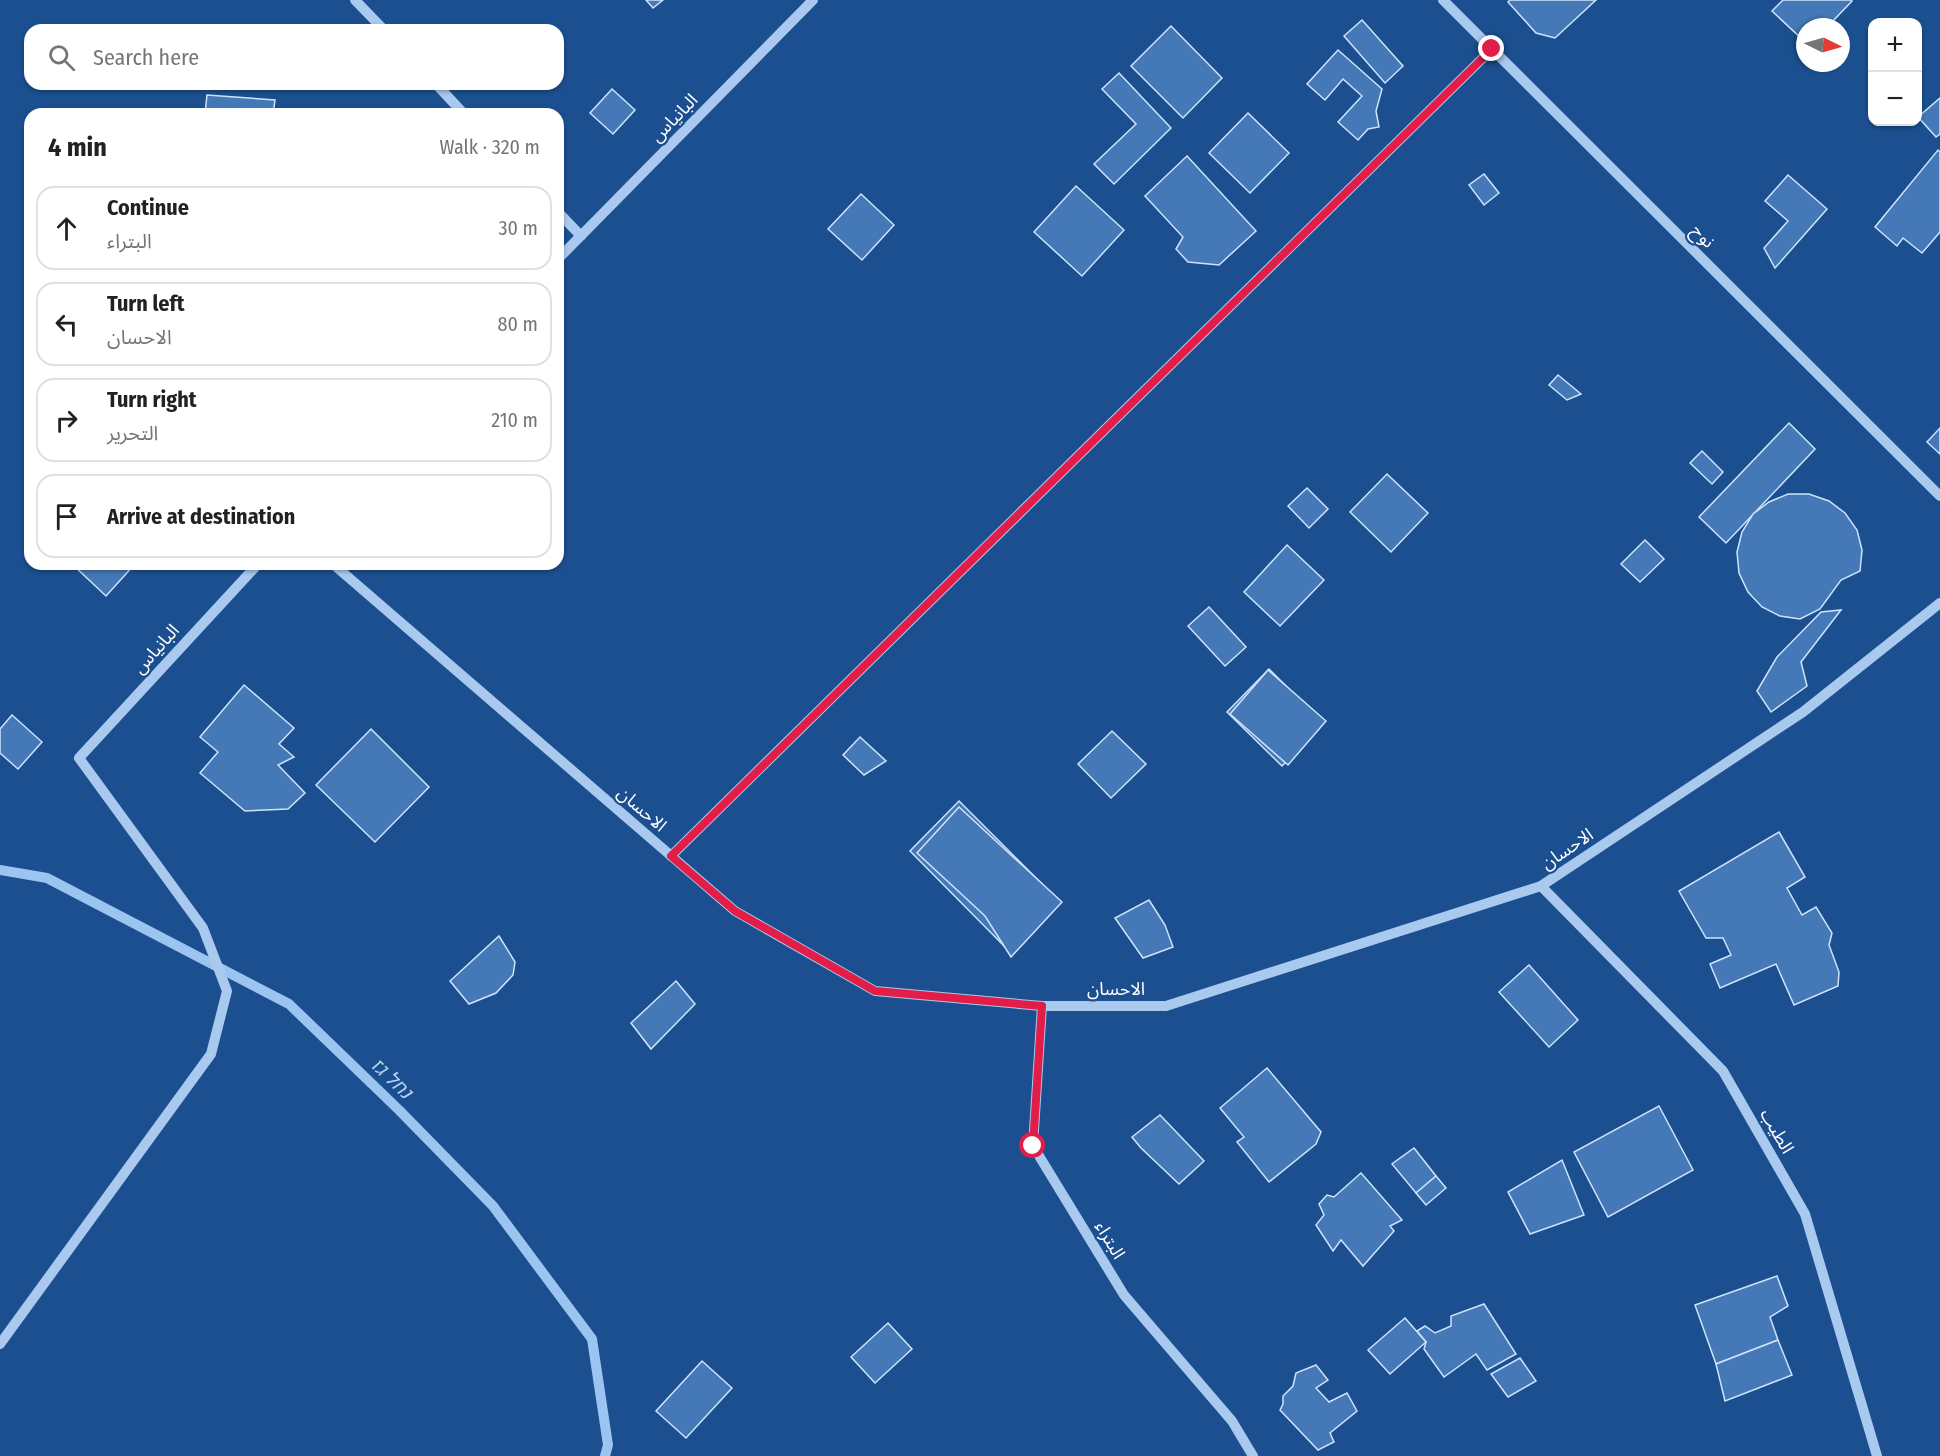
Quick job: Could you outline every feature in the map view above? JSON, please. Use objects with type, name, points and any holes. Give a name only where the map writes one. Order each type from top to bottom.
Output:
[{"type":"street","points":[[355,0],[378,24]]},
{"type":"street","name":"البانياس","points":[[564,253],[813,0]]},
{"type":"street","name":"نوح","points":[[1443,0],[1940,496]]},
{"type":"street","points":[[671,856],[1492,49]]},
{"type":"street","points":[[442,90],[459,108]]},
{"type":"street","points":[[564,218],[581,236]]},
{"type":"street","name":"البانياس","points":[[0,1344],[211,1054],[227,991],[203,928],[79,758],[252,570]]},
{"type":"street","name":"الاحسان","points":[[340,570],[735,911],[875,991],[1042,1006],[1166,1006],[1541,886],[1803,711],[1940,603]]},
{"type":"street","name":"الطيب","points":[[1541,886],[1723,1071],[1805,1214],[1876,1456]]},
{"type":"street","name":"البتراء","points":[[1042,1006],[1033,1146],[1124,1295],[1232,1421],[1253,1456]]},
{"type":"building","points":[[646,0],[663,0],[653,8]]},
{"type":"building","points":[[1510,0],[1596,0],[1555,38],[1536,33],[1508,2]]},
{"type":"building","points":[[1783,0],[1852,1],[1836,18],[1796,18],[1796,34],[1772,11]]},
{"type":"building","points":[[1362,20],[1403,66],[1385,83],[1344,36]]},
{"type":"building","points":[[1171,26],[1222,78],[1183,118],[1131,66]]},
{"type":"building","points":[[1338,50],[1382,89],[1376,111],[1379,127],[1368,129],[1358,140],[1338,122],[1362,96],[1343,79],[1325,100],[1307,84]]},
{"type":"building","points":[[1119,73],[1171,128],[1114,184],[1094,164],[1136,124],[1102,89]]},
{"type":"building","points":[[612,89],[635,110],[613,134],[590,113]]},
{"type":"building","points":[[207,95],[275,100],[274,108],[206,108]]},
{"type":"building","points":[[1940,98],[1940,134],[1936,137],[1922,121],[1922,114]]},
{"type":"building","points":[[1248,113],[1289,153],[1250,193],[1209,153]]},
{"type":"building","points":[[1938,150],[1940,152],[1940,232],[1922,253],[1903,238],[1897,246],[1875,227]]},
{"type":"building","points":[[1187,156],[1256,231],[1219,265],[1188,262],[1176,249],[1183,237],[1145,196]]},
{"type":"building","points":[[1484,174],[1499,193],[1484,205],[1469,185]]},
{"type":"building","points":[[1788,175],[1827,209],[1775,268],[1764,248],[1788,221],[1765,201]]},
{"type":"building","points":[[1076,186],[1124,230],[1082,276],[1034,232]]},
{"type":"building","points":[[861,194],[894,225],[862,260],[828,229]]},
{"type":"building","points":[[1558,375],[1581,394],[1567,400],[1549,385]]},
{"type":"building","points":[[1789,423],[1815,449],[1726,543],[1699,517]]},
{"type":"building","points":[[1940,428],[1940,454],[1927,442]]},
{"type":"building","points":[[1702,451],[1723,472],[1712,484],[1690,463]]},
{"type":"building","points":[[1387,474],[1428,513],[1391,552],[1350,512]]},
{"type":"building","points":[[1307,488],[1328,509],[1309,528],[1288,506]]},
{"type":"building","points":[[1788,494],[1809,494],[1829,501],[1845,513],[1857,530],[1862,550],[1860,571],[1841,580],[1820,609],[1800,619],[1780,616],[1762,607],[1748,592],[1739,573],[1737,552],[1742,532],[1753,514],[1769,502]]},
{"type":"building","points":[[1645,540],[1664,559],[1640,582],[1621,564]]},
{"type":"building","points":[[1287,545],[1324,580],[1280,626],[1244,592]]},
{"type":"building","points":[[78,570],[130,570],[106,596]]},
{"type":"building","points":[[1209,607],[1246,647],[1225,666],[1188,626]]},
{"type":"building","points":[[1841,610],[1801,662],[1807,686],[1771,712],[1757,691],[1777,657],[1821,612]]},
{"type":"building","points":[[1269,669],[1323,723],[1282,766],[1227,712]]},
{"type":"building","points":[[1268,670],[1326,721],[1288,765],[1230,714]]},
{"type":"building","points":[[244,685],[294,728],[279,744],[294,757],[278,765],[305,793],[288,809],[245,811],[200,773],[218,752],[200,737]]},
{"type":"building","points":[[12,715],[42,742],[18,769],[0,753],[0,729]]},
{"type":"building","points":[[371,729],[429,787],[375,842],[316,785]]},
{"type":"building","points":[[1112,731],[1146,764],[1111,798],[1078,764]]},
{"type":"building","points":[[860,737],[886,761],[864,775],[843,755]]},
{"type":"building","points":[[959,801],[1059,901],[1009,951],[910,851]]},
{"type":"building","points":[[959,807],[1062,902],[1011,957],[985,916],[917,853]]},
{"type":"building","points":[[1779,832],[1805,877],[1787,888],[1802,915],[1816,907],[1832,933],[1829,945],[1839,972],[1838,986],[1794,1005],[1776,964],[1720,988],[1710,964],[1731,955],[1723,938],[1706,938],[1679,891]]},
{"type":"building","points":[[1149,900],[1165,925],[1173,947],[1143,958],[1115,918]]},
{"type":"building","points":[[499,936],[515,962],[513,975],[496,993],[469,1004],[450,981]]},
{"type":"building","points":[[1529,965],[1578,1020],[1549,1047],[1499,992]]},
{"type":"building","points":[[676,981],[695,1004],[651,1049],[631,1023]]},
{"type":"building","points":[[1267,1068],[1321,1132],[1316,1144],[1269,1182],[1237,1142],[1244,1137],[1220,1108]]},
{"type":"building","points":[[1659,1106],[1693,1170],[1608,1217],[1574,1152]]},
{"type":"building","points":[[1160,1115],[1204,1161],[1179,1184],[1132,1137]]},
{"type":"building","points":[[1414,1148],[1436,1176],[1416,1193],[1392,1164]]},
{"type":"building","points":[[1562,1160],[1584,1215],[1530,1234],[1508,1192]]},
{"type":"building","points":[[1361,1173],[1402,1220],[1390,1226],[1394,1231],[1363,1266],[1341,1240],[1333,1251],[1316,1225],[1324,1215],[1319,1204],[1327,1195],[1334,1197]]},
{"type":"building","points":[[1436,1176],[1446,1188],[1426,1205],[1416,1193]]},
{"type":"building","points":[[1777,1276],[1788,1306],[1770,1317],[1778,1340],[1716,1364],[1695,1305]]},
{"type":"building","points":[[1484,1304],[1516,1354],[1487,1370],[1476,1354],[1444,1377],[1424,1349],[1426,1342],[1417,1331],[1425,1326],[1435,1333],[1451,1326],[1451,1316]]},
{"type":"building","points":[[1405,1318],[1426,1342],[1390,1374],[1368,1350]]},
{"type":"building","points":[[888,1323],[912,1349],[875,1383],[851,1357]]},
{"type":"building","points":[[1778,1340],[1792,1375],[1725,1401],[1716,1364]]},
{"type":"building","points":[[1520,1358],[1536,1381],[1508,1397],[1491,1374]]},
{"type":"building","points":[[702,1361],[732,1388],[686,1438],[656,1411]]},
{"type":"building","points":[[1316,1365],[1328,1380],[1316,1388],[1329,1402],[1347,1393],[1357,1411],[1330,1433],[1334,1442],[1318,1450],[1280,1410],[1283,1396],[1293,1386],[1296,1373]]},
{"type":"waterway","name":"נחל גז","points":[[0,870],[47,878],[289,1004],[399,1110],[493,1206],[592,1339],[608,1445],[605,1456]]},
{"type":"route","points":[[1033,1146],[1042,1006],[875,991],[735,911],[671,856],[1492,49]]}]
